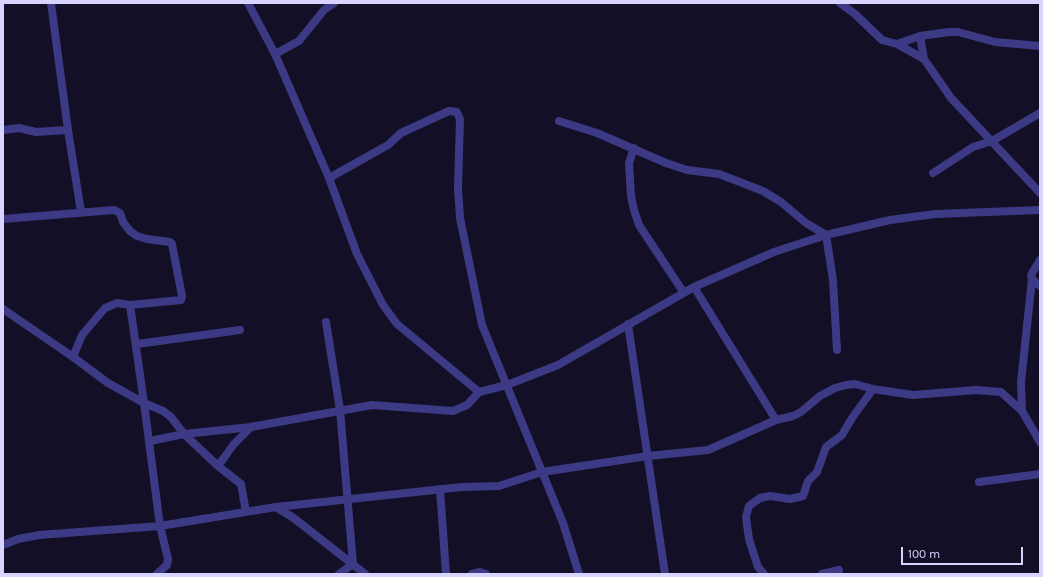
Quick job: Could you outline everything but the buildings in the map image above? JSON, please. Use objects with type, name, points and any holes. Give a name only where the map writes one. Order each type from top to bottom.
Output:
[{"type":"street","points":[[51,3],[68,130],[81,212]]},
{"type":"street","points":[[248,3],[275,54],[329,178],[357,254],[388,312],[397,324],[479,392]]},
{"type":"street","points":[[275,54],[299,41],[324,10],[334,3]]},
{"type":"street","points":[[840,3],[855,14],[882,40],[897,44],[924,59]]},
{"type":"street","points":[[897,44],[920,36],[958,32],[995,42],[1040,46]]},
{"type":"street","points":[[920,36],[924,59],[951,98],[992,140],[1040,193]]},
{"type":"street","points":[[329,178],[388,145],[402,132],[449,111],[457,112],[460,119],[458,188],[460,218],[482,325],[563,523],[579,574]]},
{"type":"street","points":[[933,173],[973,147],[992,140],[1040,113]]},
{"type":"street","points":[[559,121],[634,148],[666,163],[687,170],[719,174],[763,191],[781,202],[806,223],[826,235]]},
{"type":"street","points":[[3,130],[19,128],[36,132],[68,130]]},
{"type":"street","points":[[634,148],[629,163],[631,196],[639,225],[684,293]]},
{"type":"street","points":[[3,219],[114,210],[120,213],[126,226],[137,236],[146,239],[170,242],[172,244],[182,298],[181,300],[130,305],[117,303],[105,308],[82,335],[73,357]]},
{"type":"street","points":[[150,441],[184,434],[251,427],[372,404],[453,411],[467,405],[479,392],[507,385],[558,365],[694,287],[774,252],[826,235],[883,222],[935,214],[1040,210]]},
{"type":"street","points":[[826,235],[833,280],[837,350]]},
{"type":"street","points":[[1022,411],[1021,382],[1032,279],[1031,275],[1040,260]]},
{"type":"street","points":[[1032,279],[1040,286]]},
{"type":"street","points":[[694,287],[776,420]]},
{"type":"street","points":[[130,305],[137,344],[160,526],[168,558],[167,565],[157,574]]},
{"type":"street","points":[[3,309],[108,383],[144,403],[163,411],[171,417],[184,434],[218,466],[241,484],[246,512]]},
{"type":"street","points":[[326,322],[340,410],[353,564]]},
{"type":"street","points":[[628,324],[665,574]]},
{"type":"street","points":[[137,344],[240,330]]},
{"type":"street","points":[[3,545],[18,539],[39,535],[160,526],[276,507],[348,498],[440,489],[499,486],[542,472],[648,456],[708,450],[776,420],[801,412],[820,396],[835,388],[855,384],[873,389],[926,395],[992,390],[1002,392],[1022,411],[1040,442]]},
{"type":"street","points":[[764,574],[758,567],[749,539],[746,517],[749,506],[760,498],[770,496],[790,499],[803,496],[808,481],[817,472],[826,447],[842,435],[852,418],[873,389]]},
{"type":"street","points":[[218,466],[234,444],[251,427]]},
{"type":"street","points":[[980,482],[1040,474]]},
{"type":"street","points":[[440,489],[446,574]]},
{"type":"street","points":[[276,507],[295,519],[365,574]]},
{"type":"street","points":[[339,574],[353,564]]},
{"type":"street","points":[[822,574],[839,570]]},
{"type":"street","points":[[472,574],[480,572],[486,574]]}]
